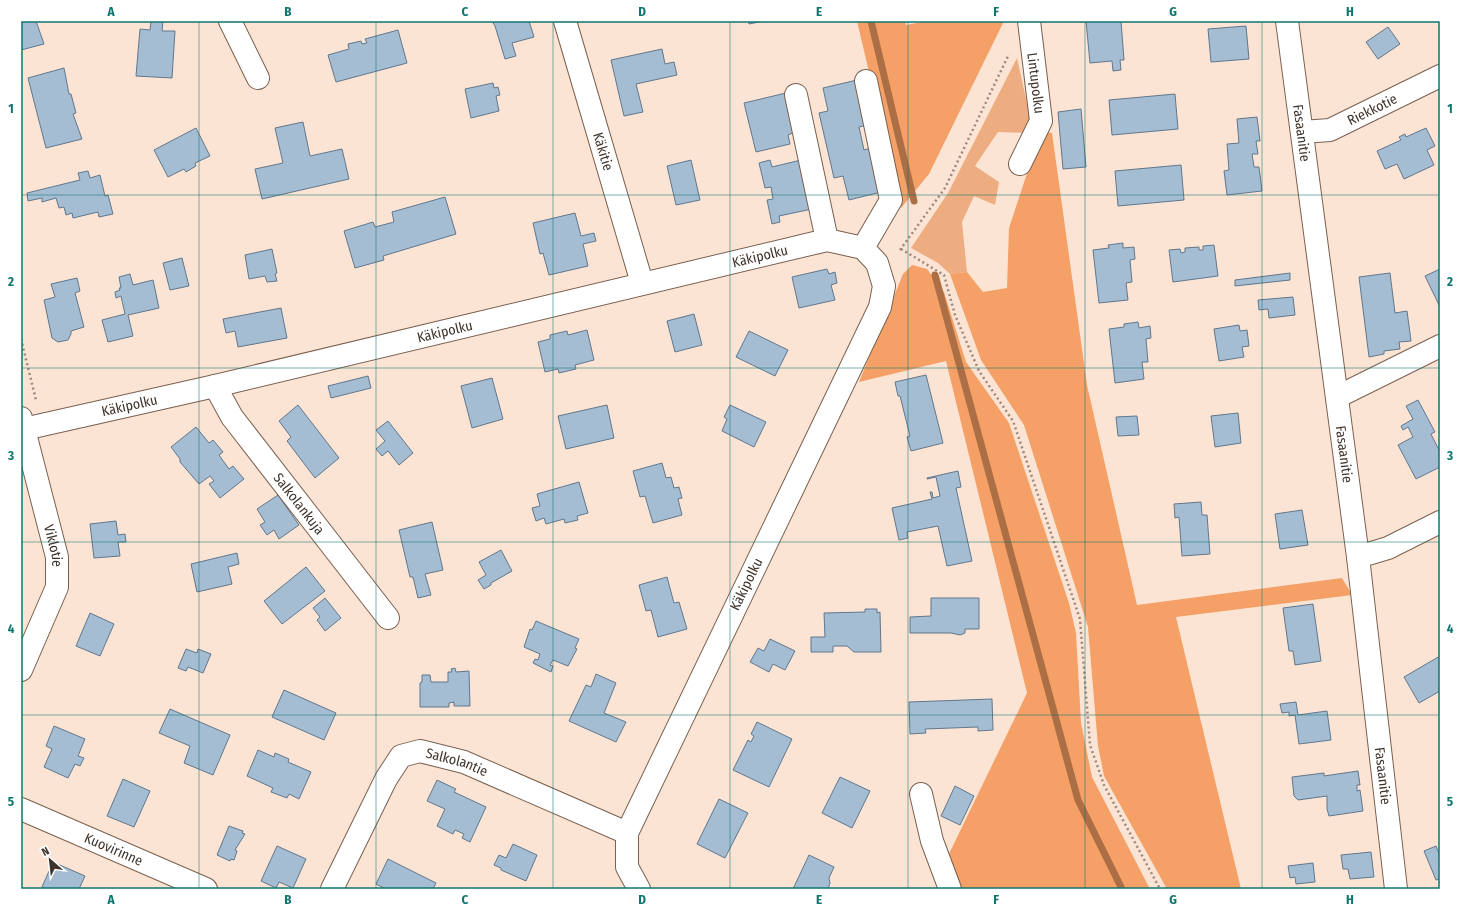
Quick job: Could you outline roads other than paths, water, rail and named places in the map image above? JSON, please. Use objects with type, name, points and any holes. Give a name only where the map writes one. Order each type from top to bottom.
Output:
[{"type":"street","points":[[230,21],[258,78]]},
{"type":"street","name":"Käkitie","points":[[565,21],[642,283]]},
{"type":"street","name":"Fasaanitie","points":[[1287,21],[1358,557],[1396,889]]},
{"type":"street","name":"Lintupolku","points":[[1020,164],[1041,121],[1029,22]]},
{"type":"street","name":"Riekkotie","points":[[1302,132],[1330,130],[1440,76]]},
{"type":"street","points":[[866,81],[891,200],[870,255]]},
{"type":"street","points":[[796,95],[827,240]]},
{"type":"street","name":"Käkipolku","points":[[29,424],[215,386],[827,240],[870,255],[884,286],[880,307],[627,833]]},
{"type":"street","points":[[1337,397],[1440,346]]},
{"type":"street","name":"Salkolankuja","points":[[215,386],[232,417],[388,618]]},
{"type":"street","name":"Viklotie","points":[[21,670],[57,587],[58,557],[29,424]]},
{"type":"street","points":[[1358,557],[1388,548],[1440,522]]},
{"type":"street","name":"Salkolantie","points":[[332,889],[390,773],[401,756],[420,751],[464,762],[627,833]]},
{"type":"street","points":[[922,794],[932,841],[950,889]]},
{"type":"street","name":"Kuovirinne","points":[[21,809],[206,889]]},
{"type":"street","points":[[627,833],[627,867],[639,889]]},
{"type":"waterway","points":[[871,21],[914,201]]},
{"type":"waterway","points":[[935,275],[1078,800],[1122,889]]}]
